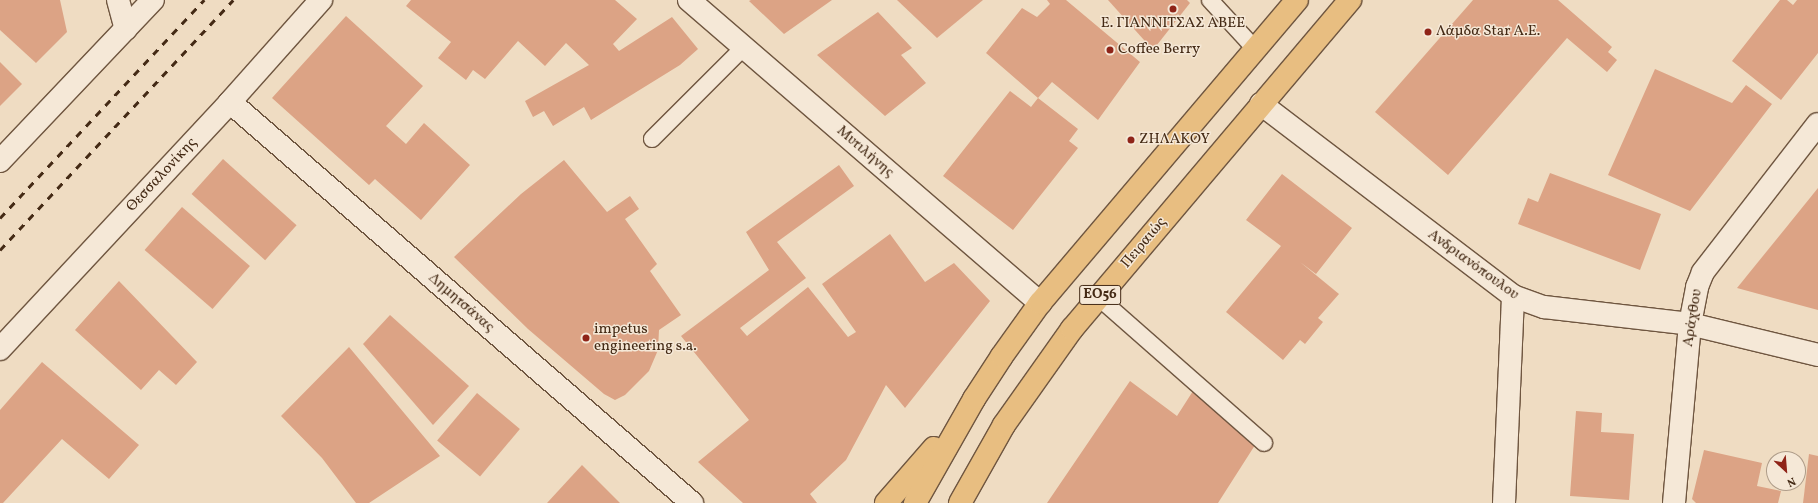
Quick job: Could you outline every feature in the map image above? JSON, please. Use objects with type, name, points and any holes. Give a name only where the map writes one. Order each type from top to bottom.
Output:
[{"type":"main road","name":"ΕΟ56","points":[[915,503],[974,399],[1002,356],[1040,303],[1297,0]]},
{"type":"main road","name":"Πειραιώς","points":[[960,503],[1004,425],[1072,328],[1350,0]]},
{"type":"main road","points":[[886,503],[974,399]]},
{"type":"street","points":[[118,0],[126,28]]},
{"type":"street","points":[[0,161],[152,0]]},
{"type":"street","name":"Θεσσαλονίκης","points":[[0,348],[230,102],[321,0]]},
{"type":"street","name":"Μυτιλήνης","points":[[690,0],[1040,303]]},
{"type":"street","name":"Δημητσάνας","points":[[230,102],[692,503]]},
{"type":"street","name":"Ανδριανόπουλου","points":[[1261,104],[1513,296],[1544,307],[1690,324],[1818,355]]},
{"type":"street","name":"Αράχθου","points":[[1674,503],[1690,324],[1697,287],[1703,272],[1818,124]]},
{"type":"street","points":[[1504,503],[1513,296]]},
{"type":"lane","points":[[1210,0],[1255,49]]},
{"type":"lane","points":[[652,139],[744,47]]},
{"type":"lane","points":[[1098,297],[1264,443]]},
{"type":"building","points":[[0,0],[60,0],[67,32],[36,63],[0,30]]},
{"type":"building","points":[[411,0],[615,0],[637,19],[613,44],[619,51],[672,17],[698,49],[680,65],[591,120],[584,107],[553,126],[544,111],[533,117],[525,101],[589,65],[566,43],[545,66],[518,41],[485,79],[473,70],[466,80],[438,58],[451,42],[406,6]]},
{"type":"building","points":[[832,0],[784,34],[749,1]]},
{"type":"building","points":[[897,0],[983,0],[937,38]]},
{"type":"building","points":[[1047,0],[1066,0],[1140,62],[1098,120],[1052,82],[1038,98],[986,53],[1022,8],[1037,17],[1050,4]]},
{"type":"building","points":[[1108,0],[1187,0],[1190,3],[1153,50]]},
{"type":"building","points":[[1473,0],[1558,0],[1612,47],[1608,52],[1617,60],[1607,72],[1567,38],[1448,175],[1375,112]]},
{"type":"building","points":[[1780,0],[1787,0],[1793,5],[1797,0],[1818,0],[1818,53],[1781,100],[1732,61]]},
{"type":"building","points":[[878,12],[912,48],[901,55],[926,83],[885,116],[817,55]]},
{"type":"building","points":[[346,16],[423,86],[386,126],[406,144],[424,123],[470,165],[421,220],[375,179],[369,185],[272,98]]},
{"type":"building","points":[[0,62],[22,84],[0,106]]},
{"type":"building","points":[[1655,69],[1732,103],[1746,85],[1772,104],[1690,211],[1608,175]]},
{"type":"building","points":[[1010,91],[1031,107],[1038,98],[1078,129],[1069,141],[1078,148],[1013,230],[943,176]]},
{"type":"building","points":[[223,159],[297,225],[265,260],[192,194]]},
{"type":"building","points":[[564,160],[607,212],[630,196],[639,209],[625,219],[657,264],[650,271],[681,315],[659,330],[658,350],[649,371],[625,395],[615,400],[604,394],[528,329],[454,257],[521,194]]},
{"type":"building","points":[[839,165],[854,186],[777,242],[806,278],[740,328],[747,336],[808,287],[848,337],[856,332],[822,284],[890,234],[925,282],[954,263],[990,301],[905,408],[886,385],[846,460],[810,494],[817,503],[743,503],[698,462],[749,420],[681,336],[769,270],[746,232]]},
{"type":"building","points":[[1550,173],[1661,214],[1640,270],[1518,224],[1528,198],[1538,202]]},
{"type":"building","points":[[1282,174],[1352,228],[1316,274],[1300,262],[1339,294],[1318,318],[1323,322],[1305,344],[1300,340],[1283,360],[1226,312],[1281,246],[1246,220]]},
{"type":"building","points":[[1818,188],[1818,310],[1737,288]]},
{"type":"building","points":[[182,207],[250,266],[213,309],[145,250]]},
{"type":"building","points":[[119,281],[197,362],[176,385],[159,370],[141,390],[75,330]]},
{"type":"building","points":[[390,315],[469,386],[433,425],[363,344]]},
{"type":"building","points":[[349,347],[440,456],[369,503],[356,503],[322,458],[281,416]]},
{"type":"building","points":[[42,362],[139,445],[109,479],[62,439],[3,503],[0,503],[0,410]]},
{"type":"building","points":[[1130,381],[1177,416],[1193,391],[1257,442],[1218,503],[1047,503]]},
{"type":"building","points":[[477,393],[520,429],[480,476],[437,440]]},
{"type":"building","points":[[1576,411],[1602,413],[1601,432],[1634,434],[1629,500],[1570,496]]},
{"type":"building","points":[[1704,450],[1762,463],[1757,486],[1766,488],[1766,491],[1781,491],[1778,503],[1696,503],[1692,499]]},
{"type":"building","points":[[1809,454],[1818,456],[1818,503],[1803,503],[1804,491],[1806,491]]},
{"type":"building","points":[[582,465],[620,503],[547,503]]},
{"type":"railway","points":[[0,218],[204,0]]},
{"type":"railway","points":[[0,250],[233,0]]},
{"type":"place","name":"Ε. ΓΙΑΝΝΙΤΣΑΣ ΑΒΕΕ","points":[[1173,9]]},
{"type":"place","name":"Λάμδα Star Α.Ε.","points":[[1428,32]]},
{"type":"place","name":"Coffee Berry","points":[[1110,50]]},
{"type":"place","name":"ΖΗΛΑΚΟΥ","points":[[1131,140]]},
{"type":"place","name":"impetus engineering s.a.","points":[[586,338]]}]
